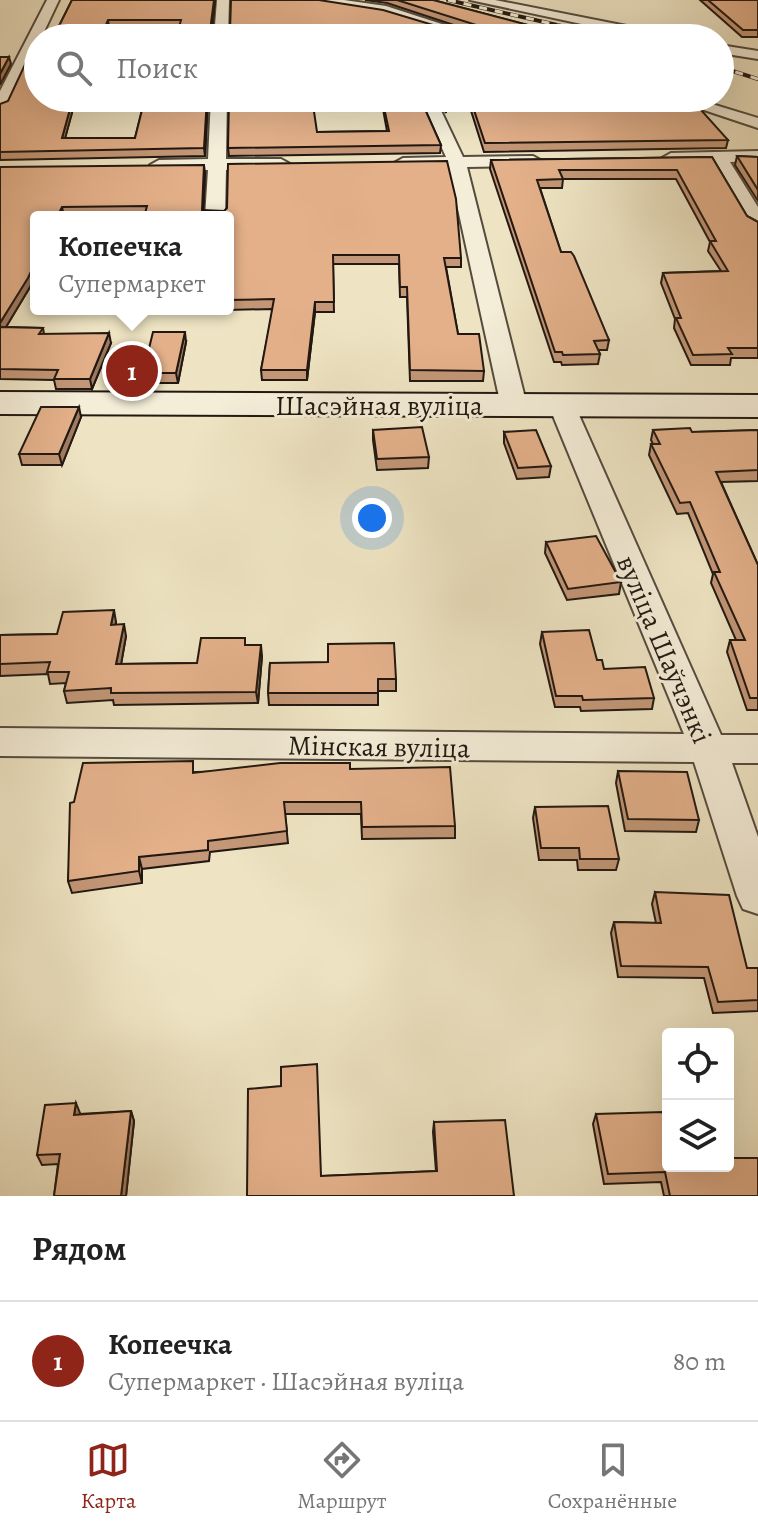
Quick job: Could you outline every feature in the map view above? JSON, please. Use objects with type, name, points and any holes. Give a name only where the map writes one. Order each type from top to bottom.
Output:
[{"type":"main road","name":"Шасэйная вуліца","points":[[0,403],[758,406]]},
{"type":"street","points":[[41,24],[53,0]]},
{"type":"street","points":[[222,24],[223,0]]},
{"type":"street","points":[[320,0],[386,10],[432,24]]},
{"type":"street","points":[[476,0],[597,24]]},
{"type":"street","points":[[386,10],[393,24]]},
{"type":"street","points":[[734,51],[758,55]]},
{"type":"street","points":[[0,106],[24,58]]},
{"type":"street","points":[[215,211],[218,112]]},
{"type":"street","points":[[434,112],[457,162],[514,406]]},
{"type":"street","points":[[722,112],[758,123]]},
{"type":"street","points":[[656,158],[758,156]]},
{"type":"street","points":[[718,157],[758,223]]},
{"type":"street","points":[[382,163],[549,160]]},
{"type":"street","points":[[139,166],[306,164]]},
{"type":"street","name":"вуліца Шаўчэнкі","points":[[562,406],[708,748],[758,896]]},
{"type":"street","name":"Мінская вуліца","points":[[0,742],[758,749]]},
{"type":"building","points":[[72,0],[214,0],[211,24],[180,24],[181,20],[108,20],[106,24],[60,24]]},
{"type":"building","points":[[231,0],[319,0],[383,10],[430,24],[230,24]]},
{"type":"building","points":[[397,0],[433,0],[524,24],[473,24]]},
{"type":"building","points":[[708,0],[758,0],[758,30],[743,30]]},
{"type":"building","points":[[0,57],[9,57],[0,74]]},
{"type":"building","points":[[24,67],[24,112],[69,112],[62,138],[135,138],[142,112],[206,112],[204,148],[0,152],[0,104],[8,101]]},
{"type":"building","points":[[229,112],[314,112],[317,132],[389,131],[385,112],[426,112],[441,145],[228,148]]},
{"type":"building","points":[[475,112],[703,112],[728,140],[485,143]]},
{"type":"building","points":[[737,156],[758,157],[758,190]]},
{"type":"building","points":[[712,157],[747,216],[758,222],[758,348],[728,348],[732,354],[693,355],[676,318],[681,318],[663,273],[728,271],[710,241],[716,241],[677,170],[559,170],[563,179],[537,180],[561,252],[571,252],[574,256],[609,340],[594,341],[600,354],[563,355],[562,352],[555,352],[491,160]]},
{"type":"building","points":[[447,161],[456,199],[461,258],[444,258],[458,334],[479,334],[484,371],[410,370],[407,287],[400,287],[399,255],[333,255],[334,302],[315,302],[307,370],[261,370],[274,299],[234,300],[234,211],[224,211],[227,208],[228,164]]},
{"type":"building","points":[[204,165],[202,210],[224,211],[146,211],[147,206],[62,207],[60,211],[30,211],[30,274],[0,323],[0,167]]},
{"type":"building","points":[[0,327],[43,328],[39,334],[109,333],[90,379],[54,379],[58,370],[0,369]]},
{"type":"building","points":[[153,332],[185,332],[176,373],[143,373]]},
{"type":"building","points":[[41,407],[79,407],[59,454],[19,454]]},
{"type":"building","points":[[422,427],[429,457],[377,459],[373,430]]},
{"type":"building","points":[[690,428],[692,432],[758,430],[758,470],[716,472],[758,565],[758,698],[750,698],[730,640],[745,640],[714,572],[720,572],[690,502],[680,503],[651,444],[660,444],[653,430]]},
{"type":"building","points":[[536,430],[551,466],[518,468],[504,432]]},
{"type":"building","points":[[596,536],[621,582],[568,589],[546,542]]},
{"type":"building","points":[[114,610],[111,625],[124,624],[116,664],[197,663],[201,638],[245,638],[245,645],[261,645],[256,692],[111,693],[111,688],[64,691],[69,672],[47,672],[50,662],[0,664],[0,635],[57,634],[63,612]]},
{"type":"building","points":[[589,630],[597,660],[602,660],[604,669],[645,667],[654,698],[583,700],[582,696],[556,696],[542,632]]},
{"type":"building","points":[[394,643],[396,679],[378,679],[378,693],[268,693],[270,663],[328,662],[328,644]]},
{"type":"building","points":[[193,761],[193,773],[280,763],[350,763],[350,769],[450,767],[455,826],[362,827],[361,802],[284,802],[287,831],[208,841],[208,850],[139,857],[139,871],[68,881],[70,803],[74,802],[83,763]]},
{"type":"building","points":[[618,771],[687,772],[699,820],[628,819]]},
{"type":"building","points":[[608,806],[619,859],[580,859],[579,848],[541,848],[535,807]]},
{"type":"building","points":[[655,892],[729,895],[747,968],[758,968],[758,1000],[718,1002],[708,967],[621,966],[614,922],[661,923]]},
{"type":"building","points":[[317,1064],[321,1176],[437,1171],[434,1122],[505,1120],[514,1196],[247,1196],[248,1089],[281,1086],[281,1067]]},
{"type":"building","points":[[76,1103],[74,1115],[131,1111],[121,1196],[54,1196],[60,1154],[37,1155],[45,1105]]},
{"type":"building","points":[[662,1112],[662,1172],[665,1172],[608,1174],[596,1114]]},
{"type":"building","points":[[734,1158],[758,1158],[758,1196],[670,1196],[665,1172],[734,1172]]},
{"type":"railway","points":[[448,0],[553,24]]},
{"type":"railway","points":[[734,71],[758,79]]},
{"type":"place","name":"Копеечка","points":[[132,371]]}]
